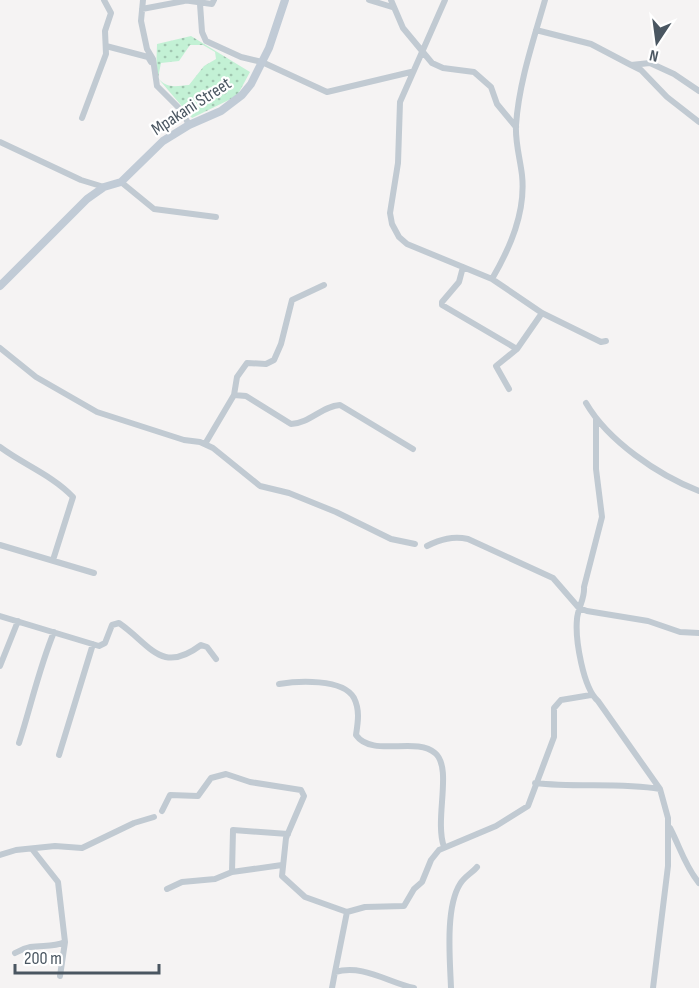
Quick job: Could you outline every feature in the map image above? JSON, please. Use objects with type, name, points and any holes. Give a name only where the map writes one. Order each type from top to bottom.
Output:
[{"type":"street","points":[[82,118],[104,61],[105,31],[111,13],[104,0]]},
{"type":"street","points":[[143,0],[141,21],[147,49],[153,59],[157,86],[182,111],[189,125]]},
{"type":"street","points":[[142,9],[183,1],[212,4],[214,0]]},
{"type":"street","name":"Mpakani Street","points":[[0,286],[87,199],[104,187],[120,182],[163,141],[189,125],[232,104],[251,84],[262,62],[285,0]]},
{"type":"street","points":[[369,0],[391,4],[403,28],[437,66],[474,72],[491,87],[497,104],[516,127]]},
{"type":"street","points":[[445,0],[411,72],[400,102],[398,163],[390,213],[392,224],[399,237],[407,244],[492,279],[542,313],[601,342],[606,341]]},
{"type":"street","points":[[492,279],[512,241],[522,195],[516,127],[523,72],[545,0]]},
{"type":"street","points":[[200,4],[202,32],[206,41],[241,57],[262,62],[327,92],[411,72]]},
{"type":"street","points":[[536,30],[591,45],[631,64],[641,70],[667,97],[699,122]]},
{"type":"street","points":[[106,46],[151,59],[152,78],[156,89]]},
{"type":"street","points":[[631,64],[650,63],[674,74],[699,91]]},
{"type":"street","points":[[0,142],[72,176],[104,187]]},
{"type":"street","points":[[120,182],[154,209],[216,217]]},
{"type":"street","points":[[464,267],[459,282],[442,302],[442,306],[517,349]]},
{"type":"street","points":[[205,444],[234,395],[237,378],[247,363],[266,364],[274,360],[281,344],[292,300],[324,285]]},
{"type":"street","points":[[508,389],[496,366],[517,349],[542,313]]},
{"type":"street","points":[[0,348],[36,376],[97,412],[205,444],[260,486],[289,493],[336,512],[391,539],[414,544]]},
{"type":"street","points":[[234,395],[246,396],[291,424],[306,420],[332,405],[340,405],[413,449]]},
{"type":"street","points":[[586,403],[596,419],[651,466],[674,481],[699,491]]},
{"type":"street","points":[[596,419],[596,469],[603,517],[584,586],[585,596],[579,608],[577,622],[580,656],[591,695],[598,701],[660,789],[669,828],[668,866],[653,988]]},
{"type":"street","points":[[0,447],[22,463],[49,476],[73,497],[53,560]]},
{"type":"street","points":[[427,546],[439,540],[457,537],[481,544],[553,578],[579,608],[594,614],[648,621],[680,632],[699,633]]},
{"type":"street","points":[[0,545],[94,573]]},
{"type":"street","points":[[0,616],[103,645],[112,625],[119,623],[165,658],[176,659],[201,645],[207,647],[216,659]]},
{"type":"street","points":[[0,666],[18,621]]},
{"type":"street","points":[[19,743],[30,714],[42,662],[54,632]]},
{"type":"street","points":[[59,755],[93,644]]},
{"type":"street","points":[[279,684],[315,682],[345,690],[354,698],[357,708],[357,735],[360,739],[384,747],[419,745],[437,754],[443,765],[439,825],[444,847]]},
{"type":"street","points":[[162,811],[170,795],[198,796],[211,778],[226,774],[250,782],[301,790],[304,796],[288,834],[282,876],[297,892],[347,912],[366,907],[404,906],[414,889],[422,882],[435,854],[444,847],[496,826],[528,806],[554,737],[556,705],[561,700],[591,695]]},
{"type":"street","points":[[535,783],[565,787],[576,784],[625,785],[660,789]]},
{"type":"street","points":[[0,855],[16,850],[55,846],[82,848],[134,823],[154,817]]},
{"type":"street","points":[[669,828],[682,850],[686,867],[699,883]]},
{"type":"street","points":[[232,872],[233,830],[288,834]]},
{"type":"street","points":[[32,849],[58,882],[65,942],[60,976]]},
{"type":"street","points":[[167,889],[182,882],[215,879],[232,872],[282,866]]},
{"type":"street","points":[[451,988],[450,937],[455,894],[460,884],[477,867]]},
{"type":"street","points":[[332,988],[347,912]]},
{"type":"street","points":[[15,953],[30,945],[55,946],[65,942]]},
{"type":"street","points":[[335,972],[365,971],[414,988]]},
{"type":"green space","points":[[191,36],[250,72],[237,96],[192,118],[161,82],[176,86],[189,85],[204,66],[216,59],[215,52],[203,45],[190,45],[179,61],[161,63],[158,78],[160,81],[156,76],[157,44]]}]
